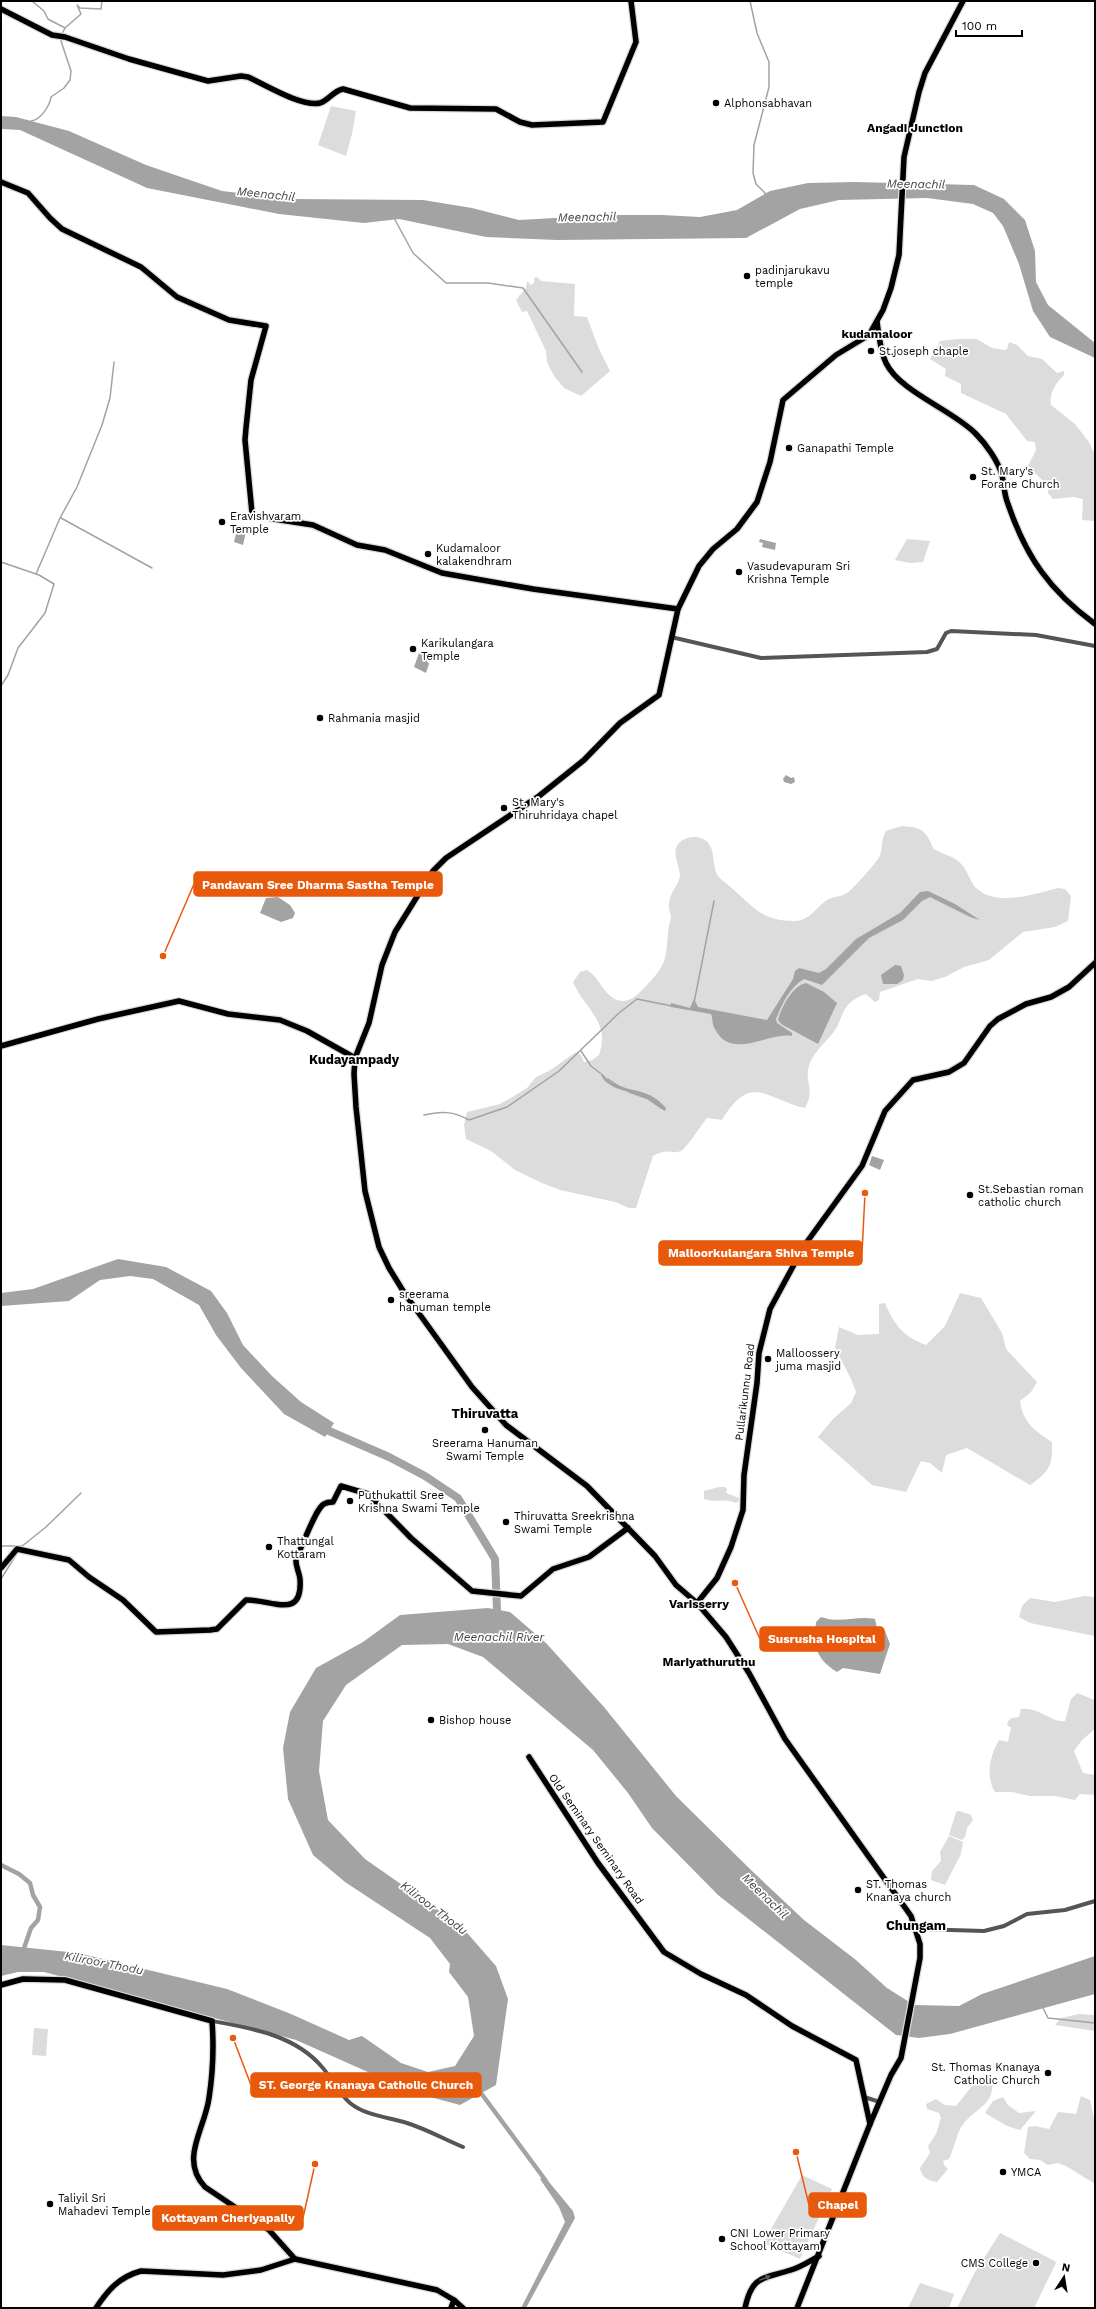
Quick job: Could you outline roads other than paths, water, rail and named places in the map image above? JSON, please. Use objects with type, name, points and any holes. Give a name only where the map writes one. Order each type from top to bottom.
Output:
[{"type":"main road","points":[[1,9],[52,35],[65,37],[129,60],[208,81],[241,76],[248,77],[308,103],[325,101],[337,90],[343,89],[410,108],[496,109],[520,122],[532,125],[603,122],[636,42],[631,1]]},
{"type":"main road","points":[[797,2308],[819,2256],[870,2124],[901,2058],[920,1958],[920,1944],[917,1929],[893,1889],[851,1834],[785,1739],[730,1643],[697,1603],[676,1585],[655,1556],[587,1486],[506,1425],[491,1410],[456,1366],[389,1268],[379,1246],[365,1191],[357,1115],[354,1074],[355,1058],[369,1023],[376,986],[389,946],[433,871],[454,852],[517,813],[539,796],[584,760],[620,723],[654,700],[661,687],[678,609],[699,566],[713,549],[737,529],[757,502],[770,462],[783,400],[836,355],[869,335],[877,322],[891,288],[899,255],[903,172],[909,136],[925,73],[963,1]]},
{"type":"main road","points":[[1,182],[28,193],[52,221],[62,229],[141,267],[177,297],[229,320],[266,326],[251,380],[245,440],[252,513],[254,516],[313,525],[357,545],[385,550],[442,573],[533,589],[678,609]]},
{"type":"main road","points":[[877,322],[882,353],[886,364],[902,382],[957,418],[976,434],[993,457],[1001,473],[1007,502],[1022,541],[1040,572],[1059,593],[1095,624]]},
{"type":"main road","name":"Pullarikunnu Road","points":[[697,1603],[718,1578],[731,1547],[743,1510],[744,1475],[757,1383],[759,1353],[770,1309],[804,1246],[862,1166],[885,1111],[913,1080],[949,1072],[964,1063],[990,1026],[998,1019],[1026,1004],[1052,997],[1069,987],[1095,963]]},
{"type":"main road","points":[[1,1046],[98,1019],[179,1001],[228,1014],[280,1020],[306,1031],[355,1058]]},
{"type":"main road","points":[[1,1568],[20,1549],[69,1560],[89,1577],[123,1600],[156,1632],[216,1629],[246,1600],[286,1606],[294,1604],[298,1599],[300,1578],[295,1564],[296,1558],[317,1512],[323,1504],[333,1502],[342,1486],[368,1494],[411,1538],[472,1591],[521,1596],[553,1569],[589,1557],[628,1528]]},
{"type":"main road","name":"Old Seminary Seminary Road","points":[[529,1757],[598,1863],[664,1952],[700,1974],[746,1994],[803,2032],[856,2060],[870,2124]]},
{"type":"main road","points":[[1,1985],[23,1979],[65,1980],[212,2021],[214,2044],[209,2100],[194,2152],[194,2171],[198,2179],[205,2187],[269,2230],[295,2259]]},
{"type":"main road","points":[[745,2308],[751,2287],[756,2282],[793,2270],[819,2256]]},
{"type":"main road","points":[[96,2308],[108,2290],[119,2281],[141,2271],[223,2275],[260,2270],[295,2259],[437,2290],[454,2300],[463,2308]]},
{"type":"main road","points":[[451,2308],[454,2300]]},
{"type":"street","points":[[671,637],[761,658],[927,652],[937,649],[946,633],[951,632],[1036,635],[1095,646]]},
{"type":"street","points":[[917,1929],[984,1931],[1004,1926],[1027,1914],[1065,1910],[1095,1901]]},
{"type":"street","points":[[212,2021],[259,2030],[283,2039],[308,2053],[317,2061],[350,2103],[374,2115],[407,2123],[463,2147]]},
{"type":"street","points":[[864,2097],[880,2102]]},
{"type":"water","name":"Meenachil","points":[[1,116],[16,117],[69,131],[146,165],[222,191],[292,199],[423,200],[472,208],[519,220],[608,215],[700,217],[737,210],[770,191],[808,183],[855,182],[974,185],[1004,199],[1025,220],[1035,251],[1036,282],[1048,305],[1095,343],[1095,358],[1050,337],[1033,311],[1019,264],[1003,226],[993,213],[973,204],[927,198],[839,200],[800,209],[746,238],[557,240],[486,237],[399,219],[364,223],[279,214],[147,188],[20,130],[1,129]]},
{"type":"water","points":[[237,530],[246,532],[243,545],[234,542]]},
{"type":"water","points":[[760,539],[776,543],[775,550],[762,547],[763,543],[759,542]]},
{"type":"water","points":[[419,653],[428,656],[427,661],[429,664],[426,673],[414,667]]},
{"type":"water","points":[[786,775],[791,778],[794,777],[795,782],[791,784],[784,782],[783,779]]},
{"type":"water","points":[[928,891],[955,904],[980,920],[970,917],[930,897],[922,901],[903,920],[869,938],[822,985],[804,979],[794,987],[784,1002],[776,1019],[777,1023],[792,1033],[792,1036],[782,1036],[750,1043],[730,1043],[722,1038],[713,1026],[711,1014],[671,1007],[671,1003],[690,1008],[694,999],[698,1007],[767,1020],[793,979],[795,971],[799,968],[819,973],[826,969],[856,939],[900,913],[920,892]]},
{"type":"water","points":[[278,897],[290,905],[295,913],[293,918],[281,922],[260,913],[266,898]]},
{"type":"water","points":[[895,965],[901,966],[904,975],[903,980],[897,984],[883,984],[881,975]]},
{"type":"water","points":[[806,983],[824,992],[837,1003],[818,1044],[781,1024],[778,1020],[788,998],[796,988]]},
{"type":"water","points":[[600,1072],[613,1083],[648,1094],[666,1108],[665,1111],[643,1097],[618,1089],[607,1083]]},
{"type":"water","points":[[872,1156],[884,1160],[880,1170],[869,1165]]},
{"type":"water","points":[[118,1259],[166,1267],[211,1291],[227,1313],[243,1345],[272,1376],[301,1402],[334,1423],[325,1437],[284,1414],[241,1368],[216,1335],[199,1305],[153,1279],[130,1276],[100,1280],[69,1301],[1,1306],[1,1293],[33,1289]]},
{"type":"water","name":"Meenachil River","points":[[488,1608],[510,1612],[546,1643],[604,1707],[676,1796],[804,1920],[856,1960],[887,1988],[914,2005],[959,2006],[982,1994],[1095,1956],[1095,1994],[950,2034],[919,2038],[896,2035],[718,1895],[652,1828],[628,1793],[593,1750],[483,1657],[448,1644],[402,1645],[346,1685],[323,1721],[319,1771],[328,1820],[365,1859],[461,1926],[496,1966],[508,1999],[496,2085],[460,2105],[415,2093],[296,2040],[44,1972],[18,1972],[1,1976],[1,1945],[78,1953],[227,1989],[291,2014],[349,2040],[362,2036],[401,2063],[428,2072],[455,2066],[474,2036],[468,1997],[449,1972],[450,1964],[430,1938],[345,1882],[313,1855],[288,1799],[283,1748],[290,1712],[316,1668],[363,1642],[400,1615]]},
{"type":"water","points":[[821,1617],[835,1620],[861,1618],[875,1619],[877,1628],[885,1631],[890,1644],[880,1674],[843,1668],[837,1672],[824,1662],[820,1657],[815,1638],[816,1622]]},
{"type":"water","points":[[544,2176],[573,2211],[575,2218],[526,2308],[521,2308],[565,2222],[559,2207],[540,2179]]},
{"type":"waterway","points":[[32,1],[44,11],[48,19],[65,28]]},
{"type":"waterway","points":[[62,34],[65,28],[81,14],[77,5],[80,8],[101,9],[102,1]]},
{"type":"waterway","points":[[750,1],[757,33],[769,62],[769,87],[754,145],[753,173],[756,184],[767,195]]},
{"type":"waterway","points":[[31,121],[35,120],[41,115],[47,108],[51,97],[64,88],[70,80],[71,71],[60,38]]},
{"type":"waterway","points":[[394,218],[413,253],[446,283],[488,283],[523,288],[582,372]]},
{"type":"waterway","points":[[36,574],[60,518],[77,487],[102,425],[110,398],[114,362]]},
{"type":"waterway","points":[[61,518],[152,568]]},
{"type":"waterway","points":[[1,562],[39,575],[54,584],[45,613],[18,648],[8,675],[1,686]]},
{"type":"waterway","points":[[694,1003],[714,901]]},
{"type":"waterway","points":[[424,1115],[452,1113],[469,1120],[507,1107],[559,1071],[619,1013],[637,999],[672,1006]]},
{"type":"waterway","points":[[581,1051],[591,1066],[600,1073]]},
{"type":"waterway","points":[[608,1079],[620,1087]]},
{"type":"waterway","points":[[629,1092],[646,1098]]},
{"type":"waterway","points":[[320,1427],[389,1457],[425,1476],[458,1498],[495,1559],[497,1610],[494,1620]]},
{"type":"waterway","points":[[1,1546],[22,1546],[46,1527],[81,1493]]},
{"type":"waterway","points":[[1,1579],[18,1552]]},
{"type":"waterway","points":[[1,1865],[19,1874],[30,1883],[33,1895],[40,1907],[38,1920],[31,1928],[23,1951]]},
{"type":"waterway","points":[[1043,2008],[1048,2018],[1095,2023]]},
{"type":"waterway","points":[[478,2089],[546,2181]]},
{"type":"place","name":"Alphonsabhavan","points":[[716,103]]},
{"type":"place","name":"padinjarukavu temple","points":[[747,276]]},
{"type":"place","name":"St.joseph chaple","points":[[871,351]]},
{"type":"place","name":"Ganapathi Temple","points":[[789,448]]},
{"type":"place","name":"St. Mary's Forane Church","points":[[973,477]]},
{"type":"place","name":"Eravishvaram Temple","points":[[222,522]]},
{"type":"place","name":"Kudamaloor kalakendhram","points":[[428,554]]},
{"type":"place","name":"Vasudevapuram Sri Krishna Temple","points":[[739,572]]},
{"type":"place","name":"Karikulangara Temple","points":[[413,649]]},
{"type":"place","name":"Rahmania masjid","points":[[320,718]]},
{"type":"place","name":"St. Mary's Thiruhridaya chapel","points":[[504,808]]},
{"type":"place","name":"Pandavam Sree Dharma Sastha Temple","points":[[163,956]]},
{"type":"place","name":"Malloorkulangara Shiva Temple","points":[[865,1193]]},
{"type":"place","name":"St.Sebastian roman catholic church","points":[[970,1195]]},
{"type":"place","name":"sreerama hanuman temple","points":[[391,1300]]},
{"type":"place","name":"Malloossery juma masjid","points":[[768,1359]]},
{"type":"place","name":"Sreerama Hanuman Swami Temple","points":[[485,1430]]},
{"type":"place","name":"Puthukattil Sree Krishna Swami Temple","points":[[350,1501]]},
{"type":"place","name":"Thiruvatta Sreekrishna Swami Temple","points":[[506,1522]]},
{"type":"place","name":"Thattungal Kottaram","points":[[269,1547]]},
{"type":"place","name":"Susrusha Hospital","points":[[735,1583]]},
{"type":"place","name":"Bishop house","points":[[431,1720]]},
{"type":"place","name":"ST. Thomas Knanaya church","points":[[858,1890]]},
{"type":"place","name":"ST. George Knanaya Catholic Church","points":[[233,2038]]},
{"type":"place","name":"St. Thomas Knanaya Catholic Church","points":[[1048,2073]]},
{"type":"place","name":"Chapel","points":[[796,2152]]},
{"type":"place","name":"Kottayam Cheriyapally","points":[[315,2164]]},
{"type":"place","name":"YMCA","points":[[1003,2172]]},
{"type":"place","name":"Taliyil Sri Mahadevi Temple","points":[[50,2204]]},
{"type":"place","name":"CNI Lower Primary School Kottayam","points":[[722,2239]]},
{"type":"place","name":"CMS College","points":[[1036,2263]]},
{"type":"district","name":"Angadi Junction","points":[[915,128]]},
{"type":"district","name":"kudamaloor","points":[[877,334]]},
{"type":"district","name":"Kudayampady","points":[[354,1059]]},
{"type":"district","name":"Thiruvatta","points":[[485,1413]]},
{"type":"district","name":"Varisserry","points":[[699,1604]]},
{"type":"district","name":"Mariyathuruthu","points":[[709,1662]]},
{"type":"district","name":"Chungam","points":[[916,1925]]},
{"type":"water label","name":"Kiliroor Thodu","points":[[434,1908]]},
{"type":"water label","name":"Kiliroor Thodu","points":[[104,1963]]}]
